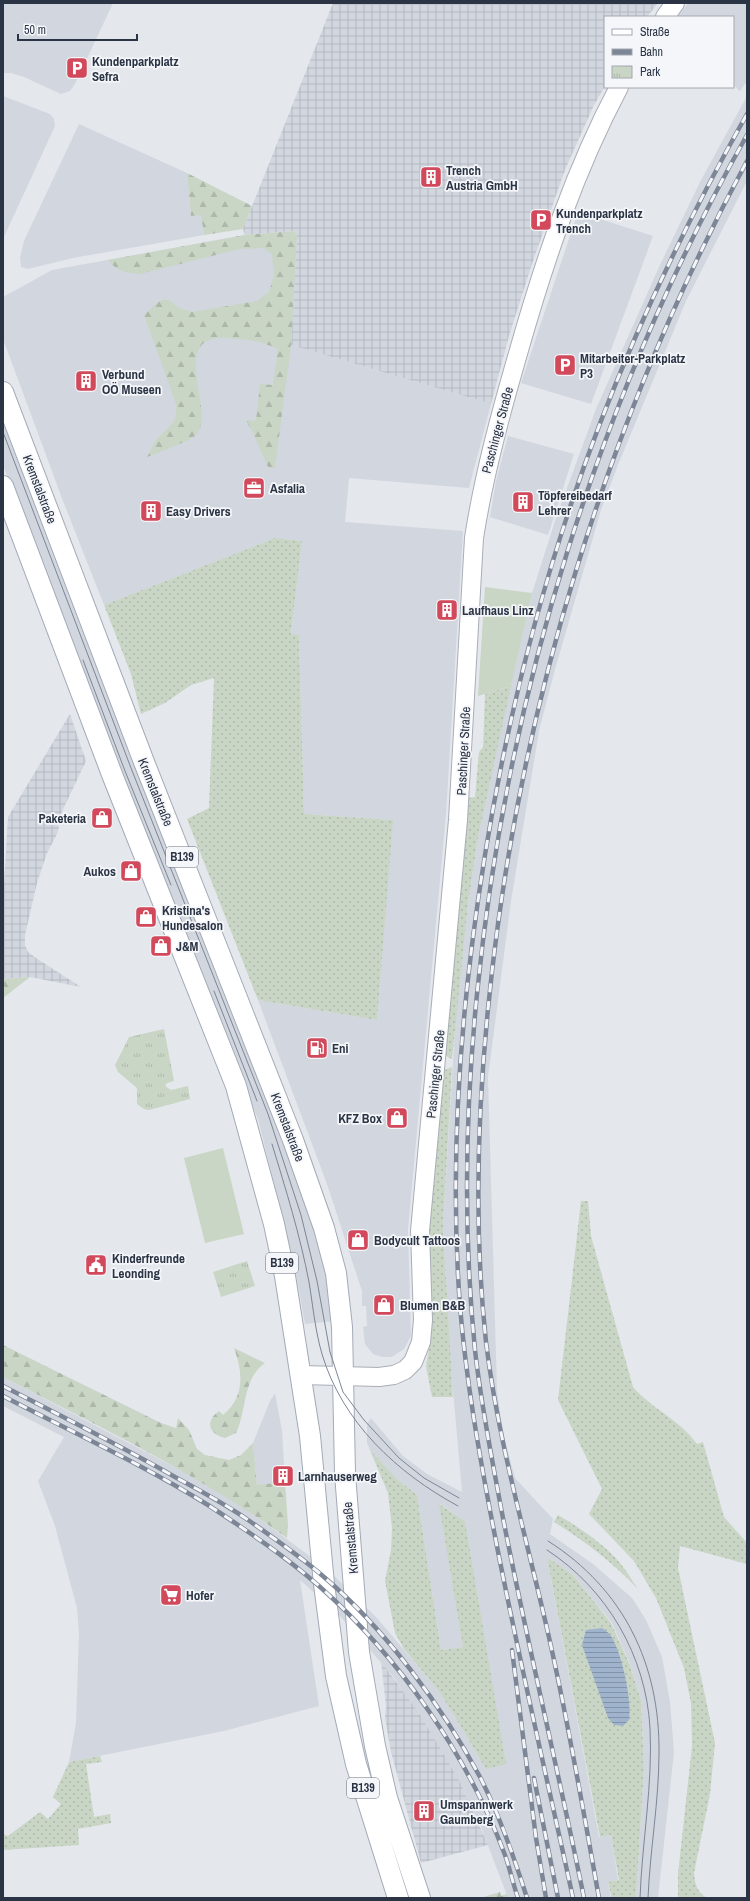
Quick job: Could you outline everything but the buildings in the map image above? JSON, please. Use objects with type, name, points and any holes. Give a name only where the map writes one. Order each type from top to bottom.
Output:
[{"type":"main road","name":"Kremstalstraße","points":[[3,392],[144,762],[238,998],[311,1188],[324,1228],[336,1273],[342,1327],[344,1474],[359,1652],[375,1746],[387,1798],[420,1898]]},
{"type":"main road","name":"B139","points":[[3,486],[113,777],[236,1086],[274,1224],[285,1276],[310,1436],[324,1584],[336,1676],[358,1772],[398,1898]]},
{"type":"street","points":[[666,16],[675,3]]},
{"type":"street","name":"Paschinger Straße","points":[[343,1376],[379,1377],[394,1375],[405,1370],[413,1362],[421,1342],[423,1320],[420,1230],[458,820],[474,546],[477,520],[484,482],[505,399],[559,224],[584,158],[619,88]]},
{"type":"street","points":[[300,1375],[343,1376]]},
{"type":"shaded area","points":[[3,3],[113,3],[75,84],[70,91],[61,94],[24,77],[11,73],[3,73]]},
{"type":"shaded area","points":[[333,3],[658,3],[648,16],[604,16],[604,88],[594,105],[565,170],[532,264],[509,336],[491,404],[291,345],[297,235],[294,231],[245,235],[243,229]]},
{"type":"shaded area","points":[[688,3],[747,3],[747,81],[740,91],[734,86],[734,16],[678,16]]},
{"type":"shaded area","points":[[3,96],[50,114],[54,119],[55,126],[3,239]]},
{"type":"shaded area","points":[[747,96],[747,181],[686,301],[618,465],[601,510],[554,673],[539,731],[511,901],[488,1077],[497,1390],[503,1434],[515,1478],[553,1519],[550,1534],[593,1564],[632,1598],[646,1620],[662,1657],[670,1702],[674,1752],[658,1898],[636,1898],[644,1768],[641,1701],[630,1664],[612,1623],[573,1575],[547,1557],[599,1837],[611,1835],[618,1880],[608,1882],[611,1898],[508,1898],[481,1827],[461,1784],[393,1676],[339,1615],[300,1580],[319,1706],[224,1731],[69,1762],[76,1723],[79,1633],[77,1608],[55,1526],[38,1481],[64,1437],[3,1406],[3,1377],[201,1481],[253,1514],[327,1569],[377,1618],[438,1690],[486,1769],[481,1620],[465,1521],[440,1504],[463,1647],[441,1650],[417,1495],[397,1479],[370,1450],[367,1443],[367,1424],[371,1418],[403,1456],[427,1474],[462,1492],[451,1367],[443,1227],[456,1011],[468,904],[478,837],[490,776],[532,593],[556,518],[596,409],[659,267],[701,180]]},
{"type":"shaded area","points":[[79,124],[187,173],[191,215],[201,214],[204,235],[73,258],[28,269],[21,267],[20,257],[24,241]]},
{"type":"shaded area","points":[[578,212],[653,236],[591,404],[521,383]]},
{"type":"shaded area","points":[[245,235],[297,235],[291,345],[491,404],[469,488],[349,478],[345,522],[463,531],[446,814],[408,1229],[411,1336],[404,1349],[392,1357],[382,1357],[373,1354],[365,1344],[363,1327],[367,1326],[366,1306],[362,1306],[362,1291],[327,1184],[258,1000],[377,1020],[392,820],[304,814],[299,636],[291,635],[302,541],[275,538],[104,605],[63,501],[3,339],[3,297],[52,270]]},
{"type":"shaded area","points":[[3,414],[308,1202],[324,1262],[335,1321],[305,1324],[295,1268],[258,1119],[120,773],[64,621],[3,465]]},
{"type":"shaded area","points":[[508,436],[574,454],[548,535],[490,517],[496,481]]},
{"type":"shaded area","points":[[70,714],[86,761],[57,822],[59,827],[57,834],[47,853],[37,883],[25,935],[25,945],[28,952],[36,958],[81,987],[30,977],[3,979],[3,902],[8,817]]},
{"type":"shaded area","points":[[275,1393],[282,1431],[285,1482],[257,1486],[253,1443],[270,1401]]},
{"type":"shaded area","points":[[381,1661],[420,1715],[461,1784],[488,1845],[421,1863],[391,1752],[385,1718],[386,1706]]},
{"type":"green space","points":[[187,173],[252,206],[243,229],[204,235],[201,215],[191,216]]},
{"type":"green space","points":[[294,231],[297,235],[291,345],[275,468],[268,467],[246,420],[256,421],[260,384],[273,385],[278,349],[259,342],[228,338],[210,340],[200,348],[196,360],[196,375],[201,408],[201,423],[197,434],[181,443],[147,457],[157,440],[175,420],[176,404],[144,315],[161,300],[169,300],[179,308],[192,312],[257,301],[269,292],[274,276],[272,254],[263,248],[240,249],[140,274],[122,271],[111,264],[108,260],[245,235]]},
{"type":"green space","points":[[275,538],[302,541],[291,634],[299,635],[304,814],[393,820],[377,1020],[258,1000],[187,819],[209,808],[214,678],[191,685],[165,703],[141,714],[131,674],[104,605]]},
{"type":"green space","points":[[485,587],[532,593],[511,686],[478,696]]},
{"type":"green space","points":[[511,686],[478,837],[468,904],[452,1059],[444,1055],[468,798],[475,797],[479,752],[483,747],[485,694]]},
{"type":"green space","points":[[30,977],[3,998],[3,979]]},
{"type":"green space","points":[[164,1029],[174,1081],[167,1083],[165,1086],[171,1090],[188,1086],[190,1099],[149,1110],[144,1109],[137,1104],[137,1088],[118,1072],[115,1065],[129,1037]]},
{"type":"green space","points":[[452,1067],[443,1227],[453,1397],[432,1397],[426,1366],[430,1343],[431,1305],[428,1225],[442,1071]]},
{"type":"green space","points":[[223,1148],[244,1234],[205,1243],[184,1158]]},
{"type":"green space","points":[[581,1201],[588,1201],[591,1236],[633,1387],[649,1402],[682,1428],[697,1444],[703,1442],[724,1517],[747,1543],[747,1564],[680,1546],[678,1568],[715,1743],[710,1794],[694,1873],[697,1888],[707,1898],[678,1898],[678,1874],[692,1746],[691,1703],[684,1668],[656,1598],[634,1561],[589,1514],[602,1489],[558,1400]]},
{"type":"green space","points":[[247,1261],[255,1286],[221,1297],[213,1272]]},
{"type":"green space","points":[[3,1345],[161,1423],[176,1428],[178,1418],[189,1430],[197,1449],[205,1455],[229,1460],[241,1455],[253,1443],[257,1485],[285,1482],[288,1525],[287,1538],[219,1493],[184,1472],[3,1377]]},
{"type":"green space","points":[[234,1348],[265,1363],[252,1378],[236,1433],[225,1438],[215,1434],[210,1427],[210,1423],[219,1411],[223,1415],[230,1408],[239,1392],[239,1366]]},
{"type":"green space","points":[[370,1450],[397,1479],[417,1495],[441,1650],[463,1647],[439,1504],[465,1521],[506,1764],[486,1769],[438,1690],[404,1649],[395,1633],[385,1581],[391,1550],[392,1528],[388,1493]]},
{"type":"green space","points":[[558,1515],[607,1549],[623,1566],[638,1589],[619,1570],[598,1553],[554,1522]]},
{"type":"green space","points":[[547,1557],[573,1575],[611,1623],[630,1665],[641,1701],[644,1768],[636,1898],[612,1898],[608,1882],[619,1880],[611,1835],[600,1837]]},
{"type":"green space","points":[[100,1756],[102,1762],[86,1764],[94,1817],[110,1814],[111,1823],[78,1829],[79,1845],[3,1850],[3,1834],[8,1836],[40,1812],[48,1819],[61,1804],[53,1797],[69,1762]]},
{"type":"green space","points":[[500,1892],[501,1896],[507,1894],[508,1898],[480,1898]]},
{"type":"water","points":[[602,1628],[610,1635],[615,1644],[628,1690],[630,1712],[629,1720],[623,1726],[614,1725],[608,1718],[582,1645],[586,1630]]},
{"type":"tram line","points":[[3,432],[131,768],[268,1114],[301,1215],[317,1281],[330,1352],[343,1392],[364,1420],[399,1458],[424,1478],[459,1498]]},
{"type":"tram line","points":[[83,660],[125,771],[171,885]]},
{"type":"tram line","points":[[214,991],[257,1101]]},
{"type":"tram line","points":[[272,1144],[301,1247],[322,1354],[331,1379],[343,1402],[375,1443],[393,1461],[414,1478],[435,1493],[458,1506]]},
{"type":"tram line","points":[[548,1541],[575,1560],[598,1582],[617,1606],[632,1632],[644,1660],[653,1690],[658,1721],[659,1771],[648,1898]]},
{"type":"tram line","points":[[547,1550],[588,1584],[605,1604],[620,1627],[641,1675],[647,1701],[651,1749],[640,1898]]},
{"type":"railway","points":[[573,1898],[502,1573],[469,1389],[460,1306],[456,1216],[459,1080],[467,990],[483,867],[497,790],[513,713],[553,560],[605,411],[635,338],[688,225],[747,114]]},
{"type":"railway","points":[[584,1898],[502,1513],[477,1371],[471,1305],[467,1216],[470,1083],[477,994],[491,881],[511,770],[537,659],[568,550],[604,443],[647,338],[694,235],[747,135]]},
{"type":"railway","points":[[599,1898],[562,1699],[505,1452],[491,1379],[482,1300],[478,1217],[479,1133],[484,1050],[502,898],[521,788],[546,680],[576,572],[611,466],[651,362],[697,261],[747,161]]},
{"type":"railway","points":[[3,1386],[133,1454],[233,1510],[297,1555],[347,1598],[369,1620],[411,1670],[430,1696],[465,1750],[494,1807],[512,1852],[527,1898]]},
{"type":"railway","points":[[3,1396],[133,1462],[208,1505],[293,1564],[319,1586],[348,1614],[377,1644],[403,1676],[451,1745],[472,1781],[490,1818],[505,1855],[518,1898]]},
{"type":"railway","points":[[512,1650],[536,1838],[546,1898]]},
{"type":"railway","points":[[534,1778],[558,1898]]},
{"type":"place","name":"Kundenparkplatz Sefra","points":[[77,68]]},
{"type":"place","name":"Trench Austria GmbH","points":[[431,177]]},
{"type":"place","name":"Kundenparkplatz Trench","points":[[541,220]]},
{"type":"place","name":"Mitarbeiter-Parkplatz P3","points":[[565,365]]},
{"type":"place","name":"Verbund OÖ Museen","points":[[86,381]]},
{"type":"place","name":"Asfalia","points":[[254,488]]},
{"type":"place","name":"Töpfereibedarf Lehrer","points":[[523,502]]},
{"type":"place","name":"Easy Drivers","points":[[151,511]]},
{"type":"place","name":"Laufhaus Linz","points":[[447,610]]},
{"type":"place","name":"Paketeria","points":[[102,818]]},
{"type":"place","name":"Aukos","points":[[131,871]]},
{"type":"place","name":"Kristina's Hundesalon","points":[[146,917]]},
{"type":"place","name":"J&M","points":[[161,946]]},
{"type":"place","name":"Eni","points":[[317,1048]]},
{"type":"place","name":"KFZ Box","points":[[397,1118]]},
{"type":"place","name":"Bodycult Tattoos","points":[[358,1240]]},
{"type":"place","name":"Kinderfreunde Leonding","points":[[96,1265]]},
{"type":"place","name":"Blumen B&B","points":[[384,1305]]},
{"type":"place","name":"Larnhauserweg","points":[[283,1476]]},
{"type":"place","name":"Hofer","points":[[171,1595]]},
{"type":"place","name":"Umspannwerk Gaumberg","points":[[424,1811]]}]
